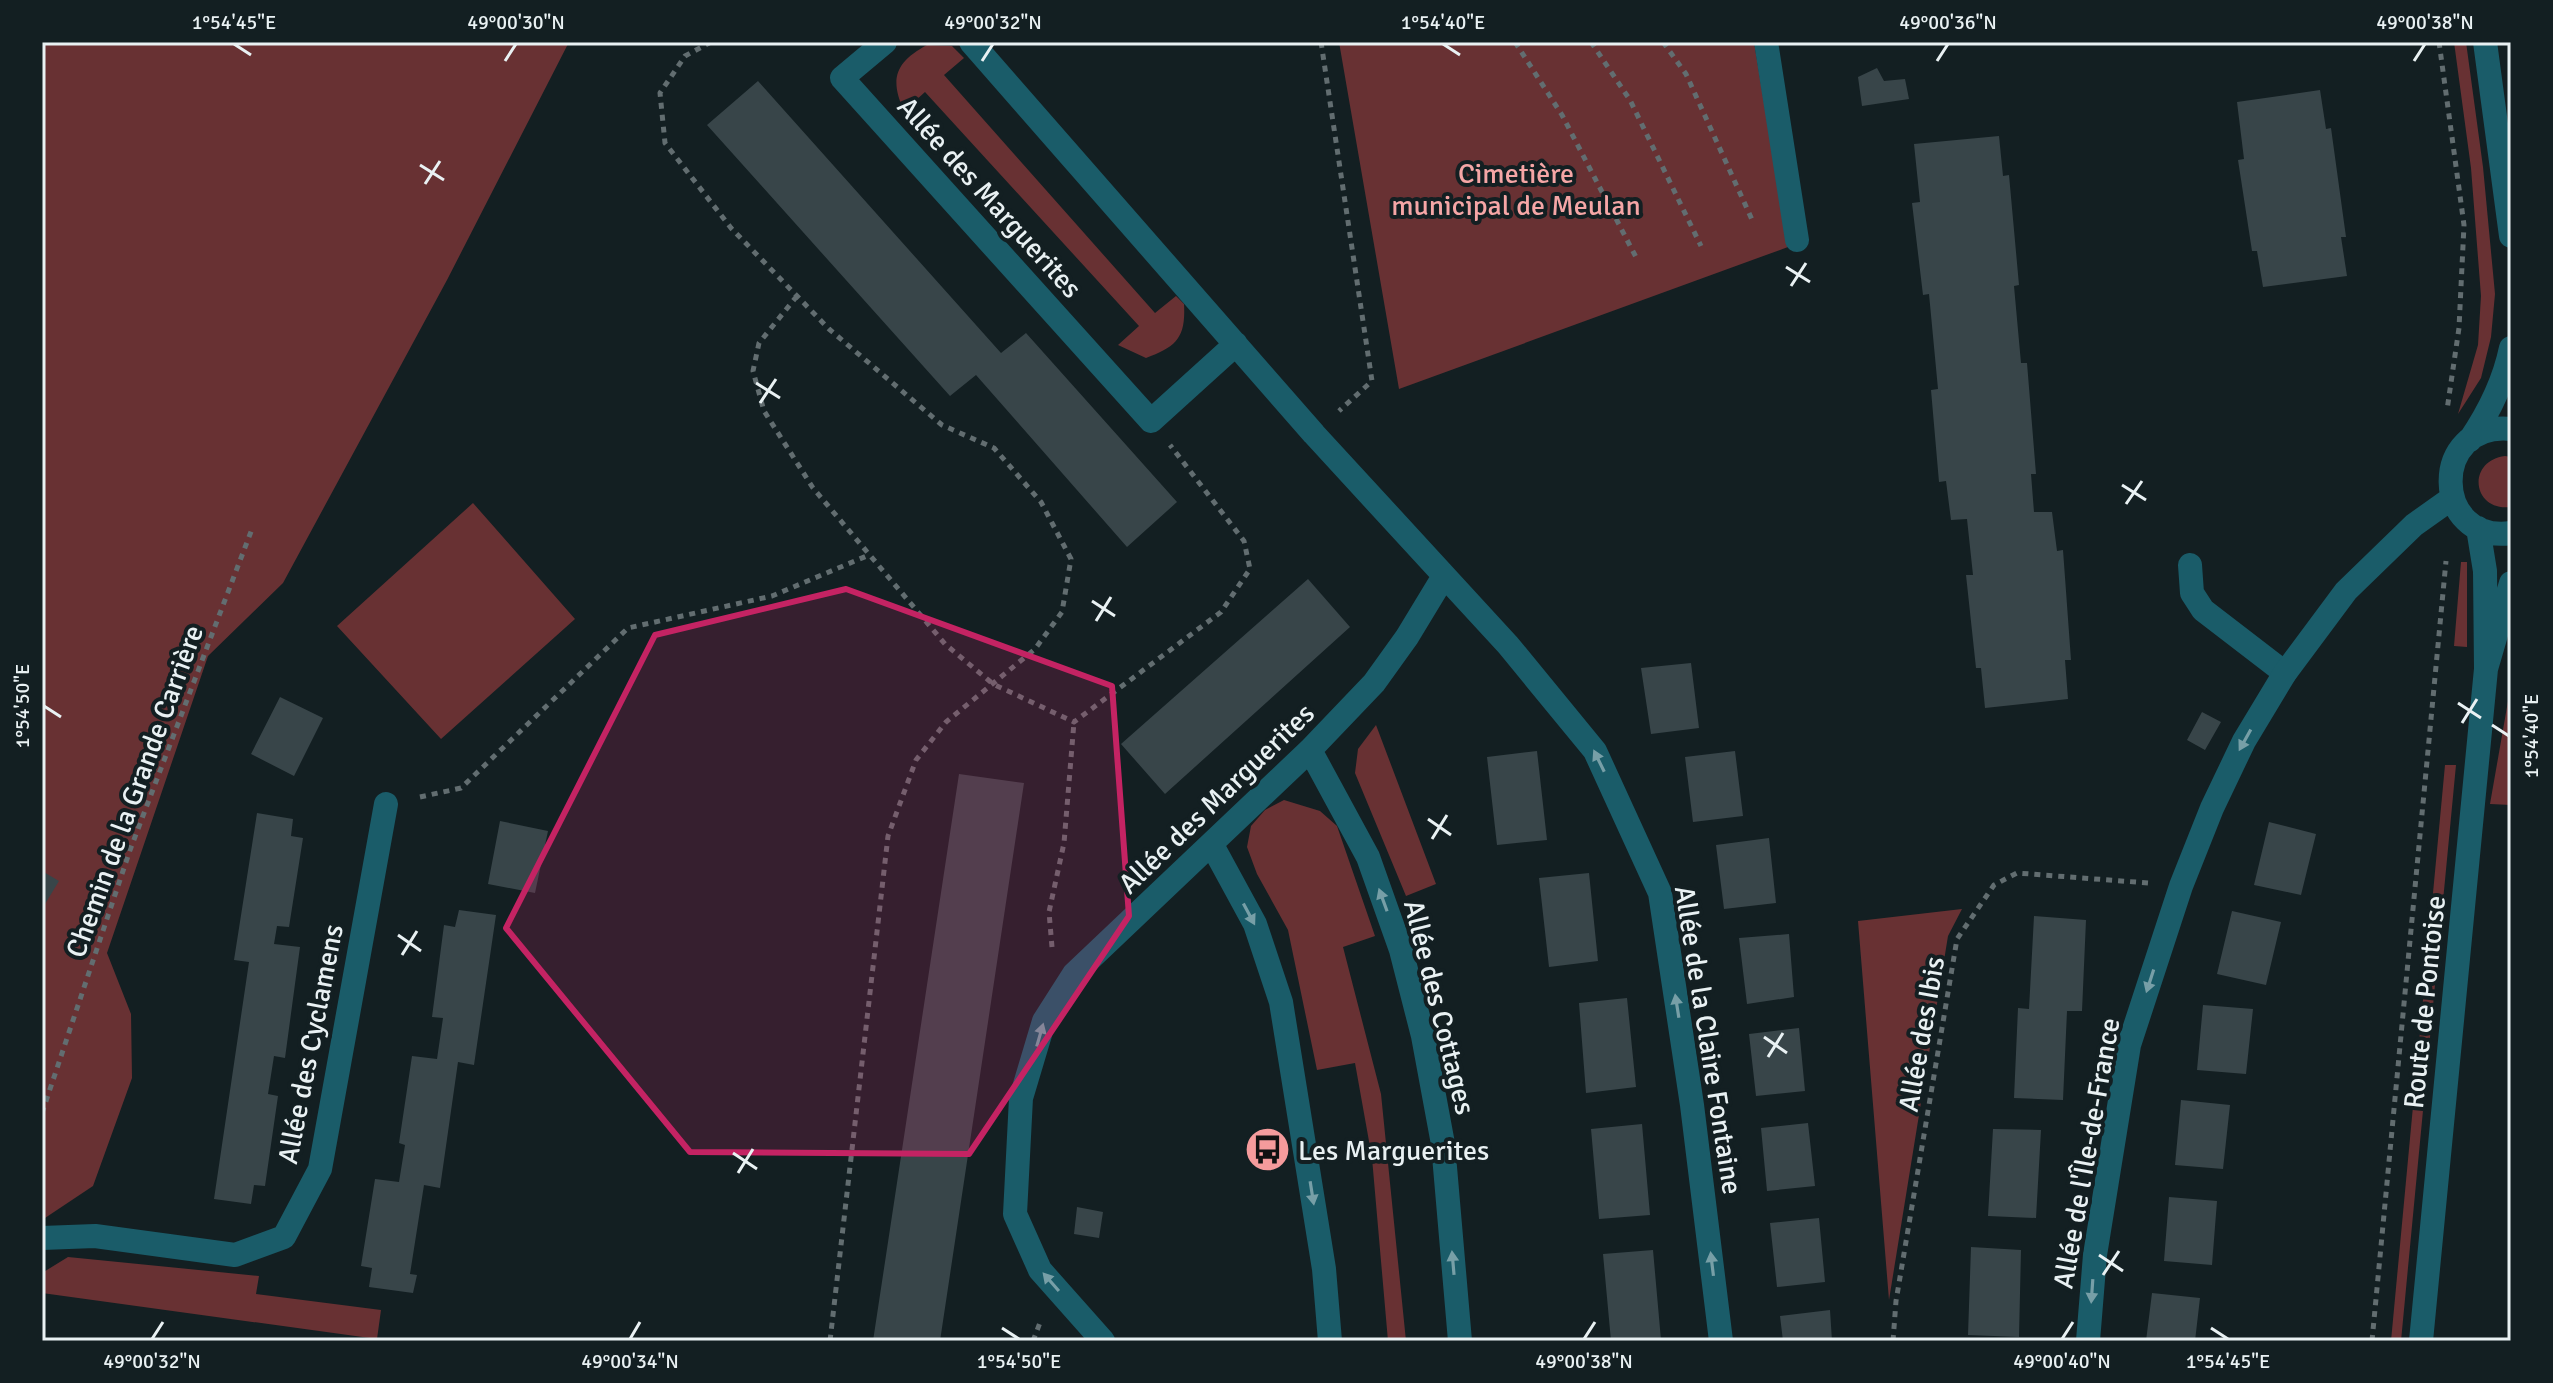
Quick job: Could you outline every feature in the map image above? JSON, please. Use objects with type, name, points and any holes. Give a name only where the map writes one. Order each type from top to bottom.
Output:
[{"type":"street","name":"Allée des Marguerites","points":[[885,42],[842,78],[1151,421]]},
{"type":"street","points":[[971,42],[1314,434],[1444,576]]},
{"type":"street","points":[[1766,42],[1797,240]]},
{"type":"street","points":[[2485,42],[2511,236]]},
{"type":"street","points":[[1151,421],[1236,344]]},
{"type":"street","points":[[2464,446],[2484,419],[2501,383],[2511,348]]},
{"type":"street","points":[[2464,446],[2483,432],[2511,429]]},
{"type":"street","name":"Route de Pontoise","points":[[2421,1341],[2486,669],[2485,571],[2450,474],[2464,446]]},
{"type":"street","points":[[2465,515],[2493,533],[2511,533]]},
{"type":"street","name":"Allée de l'Île-de-France","points":[[2088,1341],[2095,1255],[2129,1045],[2181,886],[2212,808],[2244,741],[2285,673],[2346,591],[2414,525],[2465,515]]},
{"type":"street","points":[[2190,565],[2192,593],[2203,610],[2285,673]]},
{"type":"street","name":"Allée des Marguerites","points":[[1103,1341],[1040,1270],[1015,1214],[1021,1098],[1044,1021],[1074,974],[1310,750],[1374,683],[1407,637],[1444,576]]},
{"type":"street","name":"Allée de la Claire Fontaine","points":[[1444,576],[1508,645],[1595,751],[1660,893],[1692,1105],[1721,1341]]},
{"type":"street","name":"Route de Pontoise","points":[[2486,669],[2511,583]]},
{"type":"street","name":"Allée des Cottages","points":[[1310,750],[1368,857],[1401,950],[1423,1036],[1443,1144],[1460,1341]]},
{"type":"street","name":"Allée des Cyclamens","points":[[42,1238],[95,1236],[235,1255],[284,1237],[320,1169],[386,804]]},
{"type":"street","points":[[1212,845],[1255,924],[1281,1002],[1324,1269],[1330,1341]]},
{"type":"path","points":[[711,42],[685,56],[660,93],[665,143],[731,228],[829,329],[942,425],[994,448],[1041,502],[1071,559],[1062,612],[1035,649],[946,722],[916,760],[888,836],[830,1341]]},
{"type":"path","points":[[1314,434],[1372,381],[1321,42]]},
{"type":"path","points":[[1515,42],[1562,115],[1638,261]]},
{"type":"path","points":[[1591,42],[1630,100],[1701,246]]},
{"type":"path","points":[[1663,42],[1686,74],[1754,224]]},
{"type":"path","points":[[2439,42],[2464,225],[2459,328],[2444,441],[2464,446]]},
{"type":"path","points":[[797,296],[759,343],[753,371],[764,411],[813,488],[945,644],[993,684],[1074,722]]},
{"type":"path","points":[[1055,1003],[1049,912],[1064,843],[1074,722],[1221,612],[1250,569],[1244,541],[1151,421]]},
{"type":"path","points":[[2372,1341],[2446,571],[2446,541],[2465,515]]},
{"type":"path","name":"Chemin de la Grande Carrière","points":[[42,1113],[130,850],[252,529]]},
{"type":"path","points":[[386,804],[461,788],[628,628],[772,596],[869,555]]},
{"type":"path","name":"Allée des Ibis","points":[[1893,1341],[1896,1301],[1957,939],[1994,885],[2017,873],[2181,886]]},
{"type":"highlighted area","points":[[846,589],[1112,686],[1129,916],[969,1154],[690,1152],[506,928],[655,635]]},
{"type":"green space","points":[[42,42],[569,42],[447,280],[283,583],[208,656],[107,953],[131,1014],[132,1078],[93,1186],[42,1220]]},
{"type":"green space","name":"Cimetière municipal de Meulan","points":[[1339,42],[1754,42],[1788,247],[1399,389]]},
{"type":"green space","points":[[2454,42],[2466,42],[2483,167],[2495,294],[2491,337],[2481,378],[2458,414],[2478,345],[2481,296],[2471,168]]},
{"type":"green space","points":[[927,45],[952,46],[964,58],[944,75],[1155,313],[1176,296],[1184,304],[1181,333],[1172,345],[1146,358],[1118,345],[1139,326],[925,92],[904,111],[897,89],[898,72],[908,58]]},
{"type":"green space","points":[[2511,457],[2511,507],[2488,502],[2479,485],[2479,476],[2484,467],[2492,460]]},
{"type":"green space","points":[[473,503],[575,619],[441,739],[337,626]]},
{"type":"green space","points":[[2461,562],[2467,562],[2467,647],[2454,646]]},
{"type":"green space","points":[[2511,684],[2511,805],[2490,804]]},
{"type":"green space","points":[[1376,725],[1436,884],[1406,896],[1355,773],[1358,749]]},
{"type":"green space","points":[[2445,765],[2456,765],[2401,1341],[2391,1341]]},
{"type":"green space","points":[[1284,800],[1320,811],[1337,826],[1375,936],[1343,947],[1381,1094],[1406,1341],[1388,1341],[1372,1158],[1355,1063],[1317,1070],[1288,930],[1257,874],[1247,847],[1251,826],[1265,810]]},
{"type":"green space","points":[[1962,909],[1948,936],[1889,1300],[1858,921]]},
{"type":"green space","points":[[68,1257],[259,1276],[256,1294],[381,1310],[377,1339],[42,1293],[42,1273]]},
{"type":"building","points":[[1877,68],[1884,81],[1905,79],[1909,99],[1862,106],[1858,77]]},
{"type":"building","points":[[758,81],[1001,353],[1026,333],[1177,502],[1127,547],[976,375],[950,396],[707,125]]},
{"type":"building","points":[[2320,90],[2326,129],[2331,128],[2346,237],[2341,237],[2347,276],[2263,287],[2257,251],[2252,251],[2238,160],[2244,159],[2237,102]]},
{"type":"building","points":[[1999,136],[2003,176],[2009,175],[2019,285],[2014,286],[2021,363],[2027,363],[2036,474],[2031,474],[2034,512],[2052,512],[2057,551],[2063,550],[2071,660],[2065,660],[2068,699],[1985,708],[1981,668],[1976,668],[1966,575],[1973,575],[1967,519],[1951,520],[1946,481],[1939,482],[1931,390],[1938,389],[1929,294],[1923,295],[1912,203],[1920,202],[1914,144]]},
{"type":"building","points":[[1308,579],[1350,627],[1165,794],[1121,744]]},
{"type":"building","points":[[1691,663],[1699,728],[1651,734],[1641,668]]},
{"type":"building","points":[[280,697],[323,718],[294,776],[251,754]]},
{"type":"building","points":[[2202,712],[2221,722],[2205,750],[2187,740]]},
{"type":"building","points":[[1537,751],[1547,840],[1497,845],[1487,757]]},
{"type":"building","points":[[1735,751],[1743,816],[1693,822],[1685,757]]},
{"type":"building","points":[[959,774],[1024,783],[940,1341],[873,1341]]},
{"type":"building","points":[[257,813],[293,819],[291,836],[303,838],[289,927],[277,926],[274,944],[300,947],[285,1058],[274,1056],[268,1094],[278,1096],[265,1186],[254,1185],[251,1204],[214,1199],[249,962],[234,960]]},
{"type":"building","points":[[500,821],[548,831],[535,893],[488,884]]},
{"type":"building","points":[[2269,822],[2316,834],[2301,895],[2254,885]]},
{"type":"building","points":[[1769,838],[1776,903],[1724,909],[1716,845]]},
{"type":"building","points":[[42,871],[59,881],[42,909]]},
{"type":"building","points":[[1589,873],[1598,961],[1549,967],[1539,878]]},
{"type":"building","points":[[459,910],[496,915],[474,1065],[458,1062],[440,1188],[424,1185],[410,1274],[417,1275],[413,1293],[369,1287],[372,1268],[361,1266],[375,1179],[399,1182],[405,1145],[399,1143],[412,1056],[437,1059],[443,1018],[432,1017],[444,925],[455,927]]},
{"type":"building","points":[[2232,911],[2281,922],[2266,985],[2217,974]]},
{"type":"building","points":[[2034,916],[2086,920],[2082,1011],[2067,1011],[2063,1100],[2014,1098],[2018,1008],[2029,1009]]},
{"type":"building","points":[[1789,934],[1794,997],[1747,1004],[1739,938]]},
{"type":"building","points":[[1627,998],[1636,1087],[1586,1093],[1579,1003]]},
{"type":"building","points":[[2203,1005],[2253,1009],[2246,1074],[2197,1070]]},
{"type":"building","points":[[1799,1028],[1805,1091],[1756,1096],[1749,1034]]},
{"type":"building","points":[[2181,1100],[2230,1105],[2223,1169],[2175,1165]]},
{"type":"building","points":[[1808,1123],[1815,1186],[1767,1191],[1761,1128]]},
{"type":"building","points":[[1642,1124],[1650,1215],[1599,1219],[1591,1129]]},
{"type":"building","points":[[1993,1129],[2041,1130],[2036,1218],[1988,1216]]},
{"type":"building","points":[[2169,1197],[2217,1201],[2212,1265],[2164,1261]]},
{"type":"building","points":[[1077,1207],[1103,1212],[1099,1238],[1074,1234]]},
{"type":"building","points":[[1819,1218],[1825,1282],[1777,1287],[1770,1223]]},
{"type":"building","points":[[1971,1247],[2021,1250],[2019,1337],[1968,1335]]},
{"type":"building","points":[[1653,1250],[1661,1340],[1611,1341],[1603,1254]]},
{"type":"building","points":[[2152,1293],[2200,1298],[2195,1341],[2146,1341]]},
{"type":"building","points":[[1830,1310],[1832,1341],[1783,1341],[1780,1316]]},
{"type":"place","name":"Les Marguerites","points":[[1267,1150]]}]
